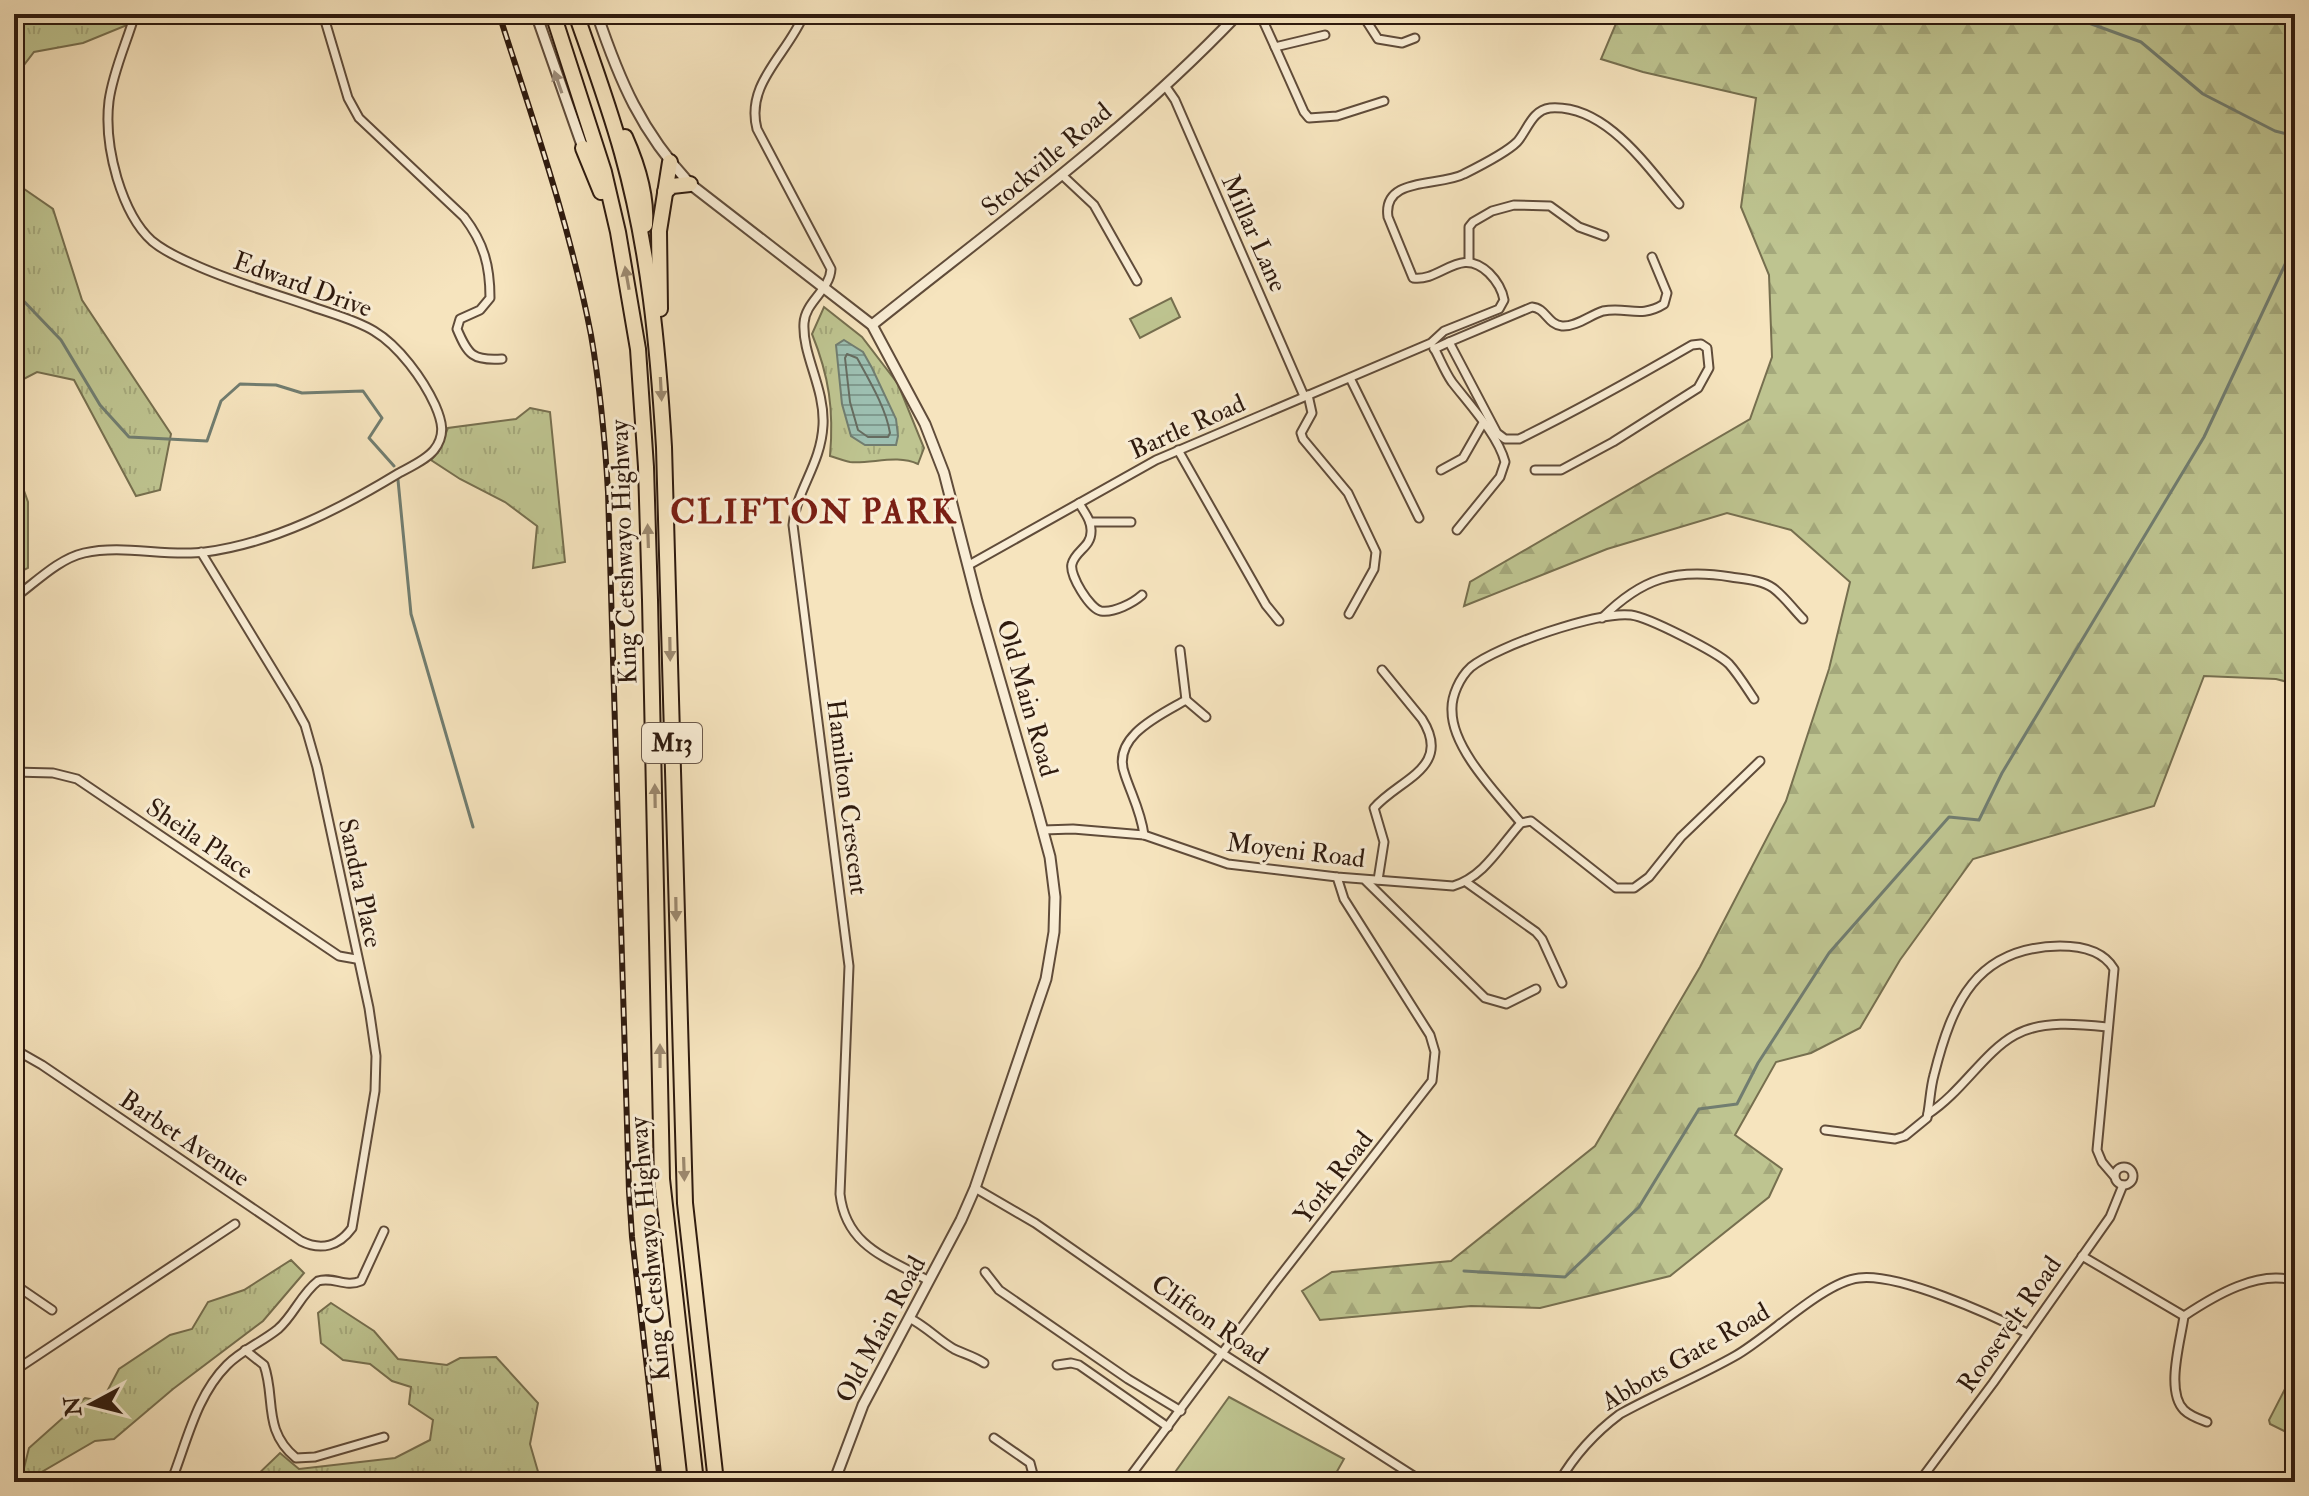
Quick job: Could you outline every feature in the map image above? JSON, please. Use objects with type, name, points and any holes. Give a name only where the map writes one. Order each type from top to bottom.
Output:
[{"type":"highway","name":"King Cetshwayo Highway","points":[[553,14],[594,136],[618,232],[638,349],[646,467],[662,1179],[696,1482]]},
{"type":"highway","name":"King Cetshwayo Highway","points":[[576,14],[622,154],[642,245],[659,361],[685,1203],[716,1482]]},
{"type":"highway","points":[[583,148],[618,232]]},
{"type":"highway","points":[[659,361],[659,231],[670,162]]},
{"type":"highway","points":[[665,192],[672,186],[690,184]]},
{"type":"street","name":"Edward Drive","points":[[14,598],[64,561],[89,552],[201,552],[299,526],[378,486],[430,455],[441,438],[442,423],[434,402],[411,368],[375,331],[350,319],[184,261],[152,241],[138,225],[123,198],[115,170],[108,118],[113,83],[135,14]]},
{"type":"street","points":[[323,14],[348,98],[359,118],[476,232],[485,251],[490,274],[490,298],[485,306],[460,319],[457,329],[471,356],[483,360],[502,359]]},
{"type":"street","points":[[536,14],[583,148]]},
{"type":"street","name":"Old Main Road","points":[[597,14],[630,99],[645,128],[670,162],[690,184],[872,325],[913,401],[934,445],[969,565],[1043,830],[1055,897],[1051,954],[1038,1002],[975,1188],[863,1405],[834,1482]]},
{"type":"street","points":[[804,14],[760,86],[753,113],[771,157],[830,264],[831,276],[824,287]]},
{"type":"street","name":"Stockville Road","points":[[872,325],[1062,175],[1166,87],[1238,14]]},
{"type":"street","points":[[1260,14],[1309,118],[1337,116],[1384,101]]},
{"type":"street","points":[[1362,14],[1378,39],[1402,43],[1415,38]]},
{"type":"street","points":[[1275,47],[1325,35]]},
{"type":"street","name":"Millar Lane","points":[[1166,87],[1175,100],[1306,396]]},
{"type":"street","points":[[1432,346],[1437,335],[1497,310],[1503,303],[1503,295],[1493,276],[1469,262],[1456,264],[1424,278],[1413,278],[1388,217],[1390,197],[1401,189],[1455,178],[1468,172],[1513,145],[1536,116],[1548,109],[1584,114],[1598,120],[1646,166],[1679,204]]},
{"type":"street","points":[[1062,175],[1094,205],[1137,281]]},
{"type":"street","points":[[1469,262],[1469,227],[1492,211],[1514,205],[1550,206],[1579,227],[1604,236]]},
{"type":"street","points":[[1432,346],[1449,342],[1534,306],[1541,309],[1552,322],[1562,326],[1601,312],[1653,310],[1664,304],[1667,293],[1652,257]]},
{"type":"street","name":"Hamilton Crescent","points":[[824,287],[804,319],[806,344],[823,408],[821,446],[793,525],[849,966],[840,1194],[847,1223],[859,1239],[929,1281]]},
{"type":"street","points":[[1449,342],[1497,433],[1510,440],[1519,439],[1579,410],[1692,345],[1701,344],[1707,348],[1709,368],[1698,388],[1613,442],[1561,470],[1535,470]]},
{"type":"street","points":[[1432,346],[1453,383],[1464,393],[1503,456],[1504,472],[1457,530]]},
{"type":"street","name":"Bartle Road","points":[[969,565],[1178,450],[1432,346]]},
{"type":"street","points":[[1350,378],[1419,518]]},
{"type":"street","points":[[1306,396],[1312,413],[1301,433],[1303,439],[1348,493],[1377,556],[1374,569],[1349,614]]},
{"type":"street","points":[[1441,470],[1463,458],[1483,423]]},
{"type":"street","points":[[1178,450],[1266,605],[1279,621]]},
{"type":"street","points":[[1079,503],[1090,522],[1089,542],[1072,565],[1076,581],[1088,599],[1095,608],[1104,611],[1129,604],[1142,595]]},
{"type":"street","points":[[1090,522],[1131,522]]},
{"type":"street","name":"Sandra Place","points":[[201,552],[305,725],[317,767],[373,1030],[377,1072],[355,1215],[352,1228],[337,1243]]},
{"type":"street","points":[[1602,618],[1630,592],[1656,580],[1686,573],[1737,577],[1769,586],[1803,619]]},
{"type":"street","points":[[1521,823],[1460,741],[1452,714],[1455,692],[1465,674],[1479,662],[1563,626],[1602,618],[1635,616],[1712,653],[1728,664],[1754,699]]},
{"type":"street","points":[[1180,650],[1186,700],[1206,717]]},
{"type":"street","points":[[1378,880],[1384,842],[1374,808],[1422,770],[1428,760],[1430,744],[1422,719],[1382,670]]},
{"type":"street","points":[[1144,835],[1138,804],[1123,770],[1123,752],[1129,739],[1145,725],[1186,700]]},
{"type":"street","points":[[1562,983],[1545,944],[1536,932],[1466,882],[1485,866],[1521,823],[1532,821],[1616,888],[1634,888],[1649,877],[1681,837],[1760,761]]},
{"type":"street","name":"Sheila Place","points":[[14,772],[39,771],[77,779],[339,956],[356,959]]},
{"type":"street","name":"Moyeni Road","points":[[1043,830],[1073,829],[1144,835],[1228,864],[1365,880],[1453,886],[1466,882]]},
{"type":"street","name":"York Road","points":[[1126,1482],[1273,1285],[1428,1089],[1433,1077],[1435,1052],[1430,1035],[1344,899],[1337,877]]},
{"type":"street","points":[[1365,880],[1485,998],[1506,1004],[1536,989]]},
{"type":"street","points":[[1928,1114],[1934,1075],[1961,998],[1980,974],[2004,957],[2038,947],[2084,948],[2106,959],[2115,975],[2097,1150],[2117,1182],[2123,1185],[2132,1180],[2130,1169],[2120,1167],[2114,1176]]},
{"type":"street","points":[[1825,1130],[1901,1138],[1951,1099],[1999,1047],[2017,1034],[2052,1025],[2108,1027]]},
{"type":"street","name":"Barbet Avenue","points":[[14,1049],[301,1241],[317,1247],[337,1243]]},
{"type":"street","name":"Roosevelt Road","points":[[1919,1482],[2110,1217],[2123,1185]]},
{"type":"street","name":"Clifton Road","points":[[975,1188],[1045,1230],[1223,1354],[1423,1482]]},
{"type":"street","points":[[14,1371],[235,1224]]},
{"type":"street","points":[[171,1482],[209,1388],[226,1366],[280,1327],[318,1281],[325,1278],[352,1285],[361,1281],[384,1231]]},
{"type":"street","points":[[2082,1256],[2184,1316]]},
{"type":"street","points":[[985,1272],[999,1290],[1128,1379],[1181,1411]]},
{"type":"street","points":[[2184,1316],[2225,1293],[2268,1277],[2295,1281]]},
{"type":"street","name":"Abbots Gate Road","points":[[1559,1482],[1603,1427],[1620,1414],[1737,1355],[1826,1292],[1846,1282],[1859,1278],[1899,1282],[1991,1315],[2027,1333]]},
{"type":"street","points":[[14,1284],[52,1310]]},
{"type":"street","points":[[2184,1316],[2175,1377],[2176,1393],[2185,1412],[2207,1422]]},
{"type":"street","points":[[909,1318],[926,1326],[952,1348],[973,1355],[984,1363]]},
{"type":"street","points":[[245,1350],[261,1361],[266,1369],[272,1419],[279,1436],[296,1458],[315,1457],[384,1437]]},
{"type":"street","points":[[1057,1365],[1079,1365],[1168,1427]]},
{"type":"street","points":[[994,1438],[1030,1463],[1035,1482]]},
{"type":"green space","points":[[14,14],[134,14],[132,23],[83,43],[34,52],[14,78]]},
{"type":"green space","points":[[1620,14],[2289,14],[2295,19],[2295,684],[2276,679],[2204,676],[2154,806],[1973,859],[1900,960],[1860,1028],[1811,1053],[1776,1062],[1735,1135],[1782,1169],[1769,1197],[1670,1276],[1540,1308],[1471,1306],[1320,1320],[1302,1291],[1332,1272],[1451,1261],[1595,1146],[1700,967],[1786,801],[1829,669],[1850,582],[1791,530],[1727,513],[1607,549],[1464,606],[1470,582],[1750,419],[1772,357],[1769,275],[1741,207],[1756,98],[1601,59]]},
{"type":"green space","points":[[14,182],[53,209],[82,300],[171,434],[160,490],[136,496],[74,380],[37,372],[14,384]]},
{"type":"green space","points":[[1171,298],[1180,317],[1140,338],[1130,319]]},
{"type":"green space","points":[[824,307],[862,337],[898,384],[924,448],[918,464],[902,460],[850,462],[830,456],[829,394],[823,364],[812,334]]},
{"type":"green space","points":[[530,408],[550,412],[565,562],[533,568],[537,526],[505,502],[431,460],[439,451],[448,428],[516,419]]},
{"type":"green space","points":[[14,463],[28,502],[28,568],[14,575]]},
{"type":"green space","points":[[291,1260],[304,1273],[263,1321],[173,1389],[114,1439],[95,1441],[40,1473],[34,1482],[14,1482],[21,1480],[29,1448],[85,1398],[102,1401],[119,1369],[170,1335],[192,1329],[208,1302],[244,1290]]},
{"type":"green space","points":[[331,1303],[374,1331],[398,1359],[447,1365],[460,1358],[496,1357],[538,1403],[530,1444],[541,1482],[250,1482],[280,1453],[299,1469],[395,1458],[430,1440],[433,1420],[409,1404],[411,1387],[392,1381],[370,1364],[343,1360],[321,1343],[318,1313]]},
{"type":"green space","points":[[2288,1383],[2295,1383],[2295,1422],[2286,1432],[2270,1424],[2269,1420]]},
{"type":"green space","points":[[1229,1397],[1344,1459],[1331,1482],[1168,1482]]},
{"type":"water","points":[[844,340],[863,352],[872,368],[896,419],[896,445],[865,445],[851,436],[842,404],[836,345]]},
{"type":"waterway","points":[[1627,14],[1749,23],[1769,14]]},
{"type":"waterway","points":[[2064,14],[2141,42],[2203,94],[2275,131],[2295,136]]},
{"type":"waterway","points":[[1464,1271],[1565,1277],[1639,1207],[1699,1109],[1737,1104],[1758,1063],[1829,953],[1949,817],[1979,820],[2002,773],[2204,437],[2289,256],[2295,253]]},
{"type":"waterway","points":[[14,291],[61,340],[100,405],[129,437],[207,441],[221,401],[240,384],[276,385],[302,393],[363,391],[382,418],[369,438],[394,466]]},
{"type":"waterway","points":[[398,480],[411,614],[473,827]]},
{"type":"railway","points":[[499,14],[573,254],[591,335],[602,414],[608,492],[629,1191],[660,1482]]},
{"type":"district","name":"CLIFTON PARK","points":[[814,511]]}]
